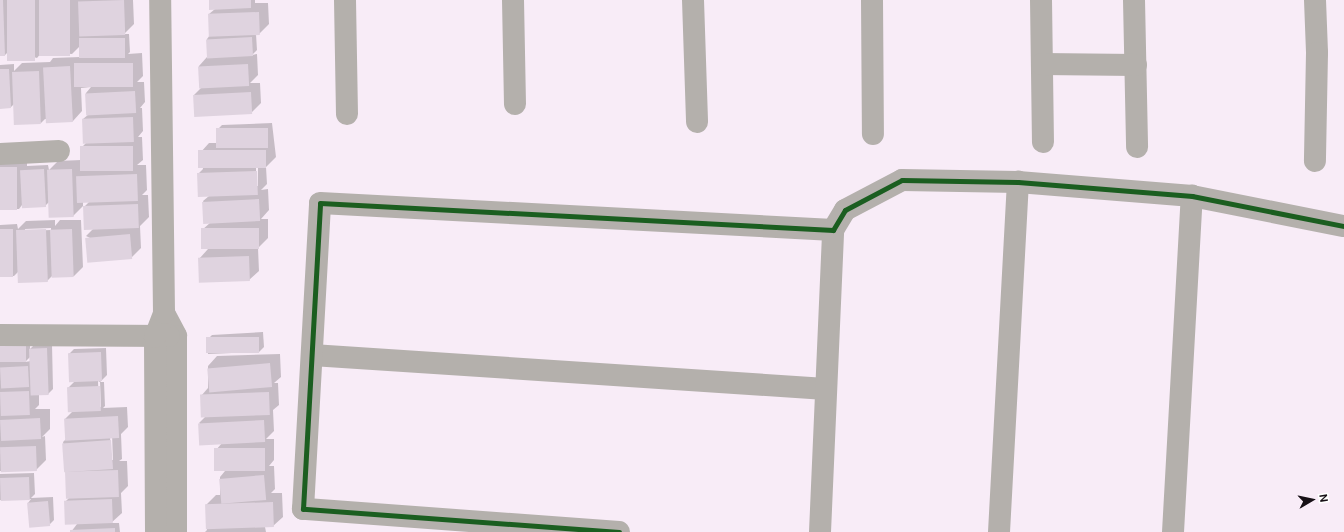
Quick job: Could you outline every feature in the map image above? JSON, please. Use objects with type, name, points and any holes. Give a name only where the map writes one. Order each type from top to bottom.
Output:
[{"type":"street","points":[[156,532],[155,337],[164,313],[160,0]]},
{"type":"street","points":[[345,0],[347,114]]},
{"type":"street","points":[[513,0],[515,104]]},
{"type":"street","points":[[693,0],[697,122]]},
{"type":"street","points":[[872,0],[873,134]]},
{"type":"street","points":[[1041,0],[1043,142]]},
{"type":"street","points":[[1134,0],[1137,147]]},
{"type":"street","points":[[1315,0],[1318,53],[1315,161]]},
{"type":"street","points":[[1042,64],[1136,65]]},
{"type":"street","points":[[0,154],[59,151]]},
{"type":"street","points":[[820,532],[833,230],[845,210],[902,180],[1018,182],[1192,196],[1344,226]]},
{"type":"street","points":[[999,532],[1018,182]]},
{"type":"street","points":[[1173,532],[1192,196]]},
{"type":"street","points":[[619,532],[303,509],[320,203],[833,230]]},
{"type":"street","points":[[164,313],[176,336],[176,532]]},
{"type":"street","points":[[0,335],[176,336]]},
{"type":"street","points":[[312,354],[826,389]]},
{"type":"building","points":[[0,0],[3,0],[5,56],[0,56]]},
{"type":"building","points":[[7,0],[35,0],[35,61],[7,61]]},
{"type":"building","points":[[39,0],[70,0],[70,56],[39,56]]},
{"type":"building","points":[[124,0],[125,35],[79,37],[78,2]]},
{"type":"building","points":[[209,0],[251,0],[251,8],[209,10]]},
{"type":"building","points":[[259,12],[260,35],[209,37],[208,14]]},
{"type":"building","points":[[252,37],[253,56],[207,58],[206,39]]},
{"type":"building","points":[[79,38],[125,38],[125,58],[79,58]]},
{"type":"building","points":[[74,63],[133,63],[133,87],[74,87]]},
{"type":"building","points":[[248,64],[249,86],[199,89],[198,67]]},
{"type":"building","points":[[70,66],[73,122],[46,123],[43,67]]},
{"type":"building","points":[[0,69],[9,69],[11,108],[0,109]]},
{"type":"building","points":[[39,71],[41,124],[14,125],[12,72]]},
{"type":"building","points":[[135,91],[136,113],[86,116],[85,94]]},
{"type":"building","points":[[251,92],[252,114],[194,117],[193,95]]},
{"type":"building","points":[[133,117],[134,142],[83,144],[82,119]]},
{"type":"building","points":[[216,128],[268,128],[268,148],[216,148]]},
{"type":"building","points":[[80,146],[133,146],[133,171],[80,171]]},
{"type":"building","points":[[198,150],[266,150],[266,168],[198,168]]},
{"type":"building","points":[[0,167],[17,167],[17,210],[0,210]]},
{"type":"building","points":[[44,169],[46,207],[22,208],[20,170]]},
{"type":"building","points":[[72,169],[74,217],[49,218],[47,170]]},
{"type":"building","points":[[257,171],[258,195],[198,197],[197,173]]},
{"type":"building","points":[[137,174],[138,201],[77,203],[76,176]]},
{"type":"building","points":[[259,199],[260,221],[203,224],[202,202]]},
{"type":"building","points":[[138,204],[139,228],[84,230],[83,206]]},
{"type":"building","points":[[201,228],[259,228],[259,249],[201,249]]},
{"type":"building","points":[[0,229],[13,229],[13,277],[0,277]]},
{"type":"building","points":[[46,229],[48,282],[18,283],[16,230]]},
{"type":"building","points":[[72,229],[74,277],[52,278],[50,230]]},
{"type":"building","points":[[130,234],[132,259],[87,263],[85,238]]},
{"type":"building","points":[[249,256],[250,281],[199,283],[198,258]]},
{"type":"building","points":[[206,337],[259,337],[259,353],[206,353]]},
{"type":"building","points":[[0,345],[26,345],[26,362],[0,362]]},
{"type":"building","points":[[47,348],[49,395],[31,396],[29,349]]},
{"type":"building","points":[[101,352],[102,381],[69,382],[68,353]]},
{"type":"building","points":[[270,363],[272,387],[209,392],[207,368]]},
{"type":"building","points":[[28,366],[29,387],[1,388],[0,367]]},
{"type":"building","points":[[100,386],[101,411],[68,412],[67,387]]},
{"type":"building","points":[[29,391],[30,415],[1,416],[0,392]]},
{"type":"building","points":[[269,392],[270,415],[201,417],[200,394]]},
{"type":"building","points":[[118,416],[119,438],[65,441],[64,419]]},
{"type":"building","points":[[40,418],[41,439],[1,441],[0,420]]},
{"type":"building","points":[[264,420],[265,442],[199,445],[198,423]]},
{"type":"building","points":[[111,440],[113,469],[64,472],[62,443]]},
{"type":"building","points":[[36,446],[37,471],[1,472],[0,447]]},
{"type":"building","points":[[214,448],[265,448],[265,471],[214,471]]},
{"type":"building","points":[[118,470],[119,497],[66,499],[65,472]]},
{"type":"building","points":[[264,475],[266,500],[221,504],[219,479]]},
{"type":"building","points":[[29,477],[30,500],[1,501],[0,478]]},
{"type":"building","points":[[112,499],[113,523],[65,525],[64,501]]},
{"type":"building","points":[[48,501],[50,526],[29,528],[27,503]]},
{"type":"building","points":[[273,502],[274,527],[206,529],[205,504]]},
{"type":"building","points":[[115,528],[115,532],[70,532],[70,530]]},
{"type":"cycle path","points":[[619,532],[303,509],[320,203],[833,230],[845,210],[902,180],[1018,182],[1192,196],[1344,226]]}]
